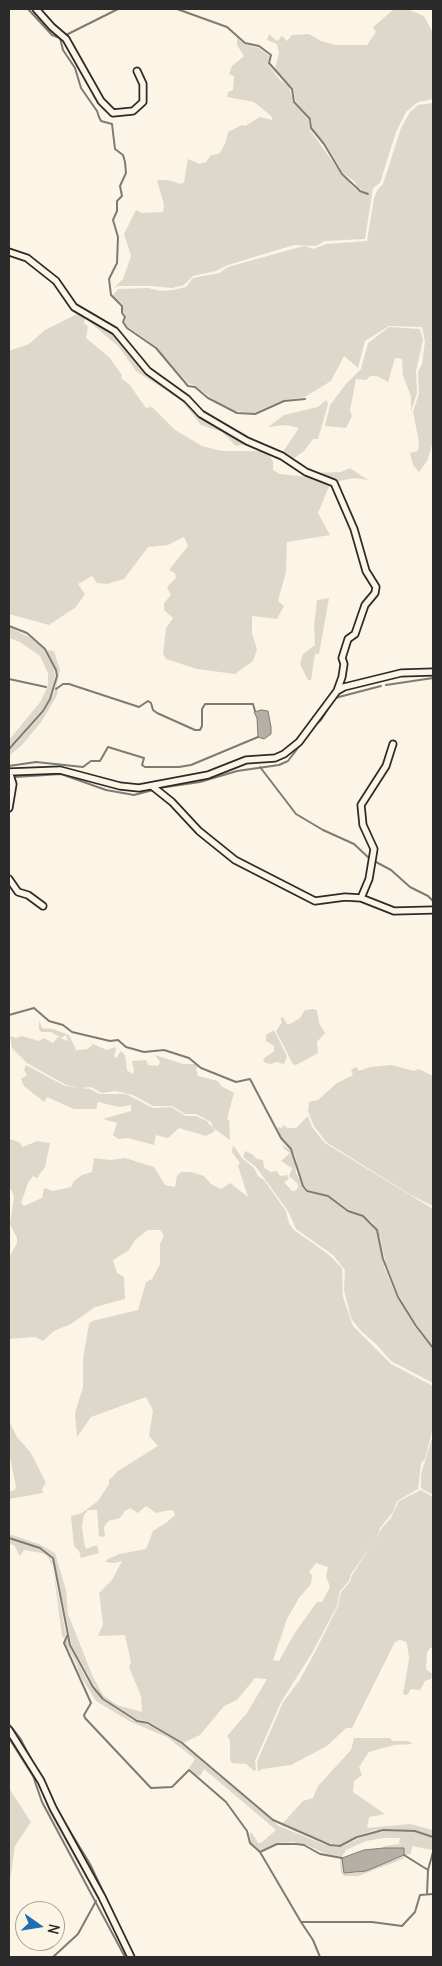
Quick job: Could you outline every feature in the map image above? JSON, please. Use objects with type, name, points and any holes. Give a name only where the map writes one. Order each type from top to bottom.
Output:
[{"type":"street","points":[[36,9],[66,39],[101,101],[113,112],[134,112],[143,102],[143,84],[137,71]]},
{"type":"street","points":[[9,252],[26,258],[56,281],[74,307],[115,331],[142,366],[186,399],[201,414],[247,441],[282,456],[306,472],[334,483],[354,529],[366,571],[376,587],[375,593],[365,605],[355,634],[348,639],[342,658],[344,664],[342,677],[337,691],[299,742],[284,754],[275,758],[246,760],[208,775],[139,788],[120,786],[60,770],[9,772],[14,784],[9,808]]},
{"type":"street","points":[[337,691],[400,673],[433,672]]},
{"type":"street","points":[[361,898],[373,861],[374,849],[363,825],[360,805],[386,766],[393,744]]},
{"type":"street","points":[[152,786],[219,847],[251,870],[270,877],[314,901],[345,897],[361,898],[394,911],[433,910]]},
{"type":"street","points":[[9,878],[18,892],[28,895],[43,906]]},
{"type":"street","points":[[9,1730],[41,1781],[53,1808],[102,1896],[131,1957]]},
{"type":"shaded area","points":[[394,9],[407,9],[424,16],[433,33],[433,99],[418,102],[406,112],[396,132],[380,183],[373,188],[365,239],[325,241],[316,246],[294,245],[228,265],[216,271],[193,276],[184,285],[172,288],[119,286],[114,288],[123,279],[131,256],[124,234],[136,210],[142,213],[163,212],[164,205],[157,180],[168,180],[181,184],[184,182],[188,159],[200,164],[206,162],[211,155],[219,154],[225,144],[228,132],[242,125],[245,126],[260,117],[272,120],[272,117],[254,102],[227,97],[228,92],[233,90],[234,76],[229,74],[232,66],[244,56],[237,45],[237,37],[244,44],[259,48],[269,56],[268,64],[280,80],[289,86],[293,103],[309,120],[310,130],[340,172],[356,190],[371,195],[357,187],[355,182],[343,173],[325,143],[312,129],[312,120],[296,102],[293,88],[275,69],[279,53],[277,44],[267,40],[269,34],[277,41],[282,36],[287,41],[292,35],[309,34],[321,41],[335,45],[367,45],[376,32],[373,27]]},
{"type":"shaded area","points":[[433,103],[433,442],[427,461],[419,472],[413,465],[410,453],[418,451],[419,442],[413,412],[419,393],[418,372],[422,364],[425,341],[422,327],[389,326],[365,341],[358,368],[344,356],[331,381],[305,397],[283,400],[253,413],[236,411],[188,383],[155,346],[124,322],[126,317],[123,312],[123,304],[112,296],[118,289],[148,288],[161,291],[173,290],[186,287],[193,278],[219,273],[228,267],[296,248],[305,246],[313,249],[326,244],[367,241],[374,198],[378,189],[383,184],[401,128],[410,112],[418,105]]},
{"type":"shaded area","points":[[77,314],[85,318],[112,332],[140,367],[153,379],[181,398],[200,416],[268,452],[273,462],[273,470],[280,474],[309,477],[330,484],[318,513],[330,535],[287,542],[286,572],[278,601],[284,606],[277,619],[252,616],[252,633],[257,649],[253,661],[235,674],[197,669],[166,659],[163,654],[166,628],[173,618],[164,610],[164,603],[171,595],[167,587],[176,578],[175,573],[169,570],[188,546],[184,537],[168,545],[148,547],[124,579],[107,584],[97,583],[92,576],[78,584],[85,594],[76,607],[49,625],[9,614],[9,351],[29,344],[45,330]],"holes":[[[85,318],[119,347],[136,371],[182,401],[201,425],[222,432],[236,446],[245,444],[261,451],[222,451],[202,446],[175,430],[152,407],[146,408],[129,384],[121,378],[122,375],[109,357],[86,338],[88,327],[84,323]]]},
{"type":"shaded area","points":[[389,327],[420,329],[423,340],[416,371],[417,393],[411,411],[411,396],[403,376],[402,359],[395,358],[388,382],[377,376],[370,376],[366,380],[356,379],[350,410],[352,416],[346,428],[325,426],[330,405],[346,384],[361,369],[368,343]]},
{"type":"shaded area","points":[[326,400],[328,403],[327,408],[318,439],[313,439],[304,451],[293,459],[282,453],[299,428],[286,425],[268,427],[284,415],[318,407]]},
{"type":"shaded area","points":[[350,468],[368,480],[354,478],[335,482],[312,473],[341,472]]},
{"type":"shaded area","points":[[329,598],[319,654],[315,654],[311,680],[308,680],[300,664],[303,654],[315,645],[314,627],[317,600]]},
{"type":"shaded area","points":[[9,627],[29,637],[43,648],[54,668],[55,677],[50,697],[42,710],[9,747],[9,740],[41,701],[48,685],[48,673],[40,656],[20,642],[9,638]]},
{"type":"shaded area","points":[[47,650],[54,651],[60,670],[56,697],[42,721],[22,745],[9,756],[9,751],[44,712],[54,693],[58,673]]},
{"type":"shaded area","points":[[268,711],[271,727],[271,734],[264,739],[258,737],[257,718],[254,712]]},
{"type":"shaded area","points":[[305,1010],[317,1010],[319,1023],[325,1033],[317,1042],[318,1053],[296,1065],[293,1064],[276,1031],[282,1022],[280,1019],[283,1017],[287,1024],[290,1024],[300,1018]]},
{"type":"shaded area","points":[[39,1020],[42,1028],[53,1029],[69,1035],[76,1050],[88,1049],[93,1044],[107,1050],[115,1047],[114,1056],[116,1058],[121,1051],[125,1055],[127,1070],[132,1074],[134,1071],[132,1061],[146,1060],[148,1065],[158,1066],[160,1062],[155,1055],[183,1064],[196,1064],[198,1076],[218,1081],[221,1086],[234,1093],[227,1119],[229,1120],[230,1140],[213,1128],[211,1122],[196,1114],[185,1114],[172,1106],[153,1106],[133,1095],[115,1091],[102,1093],[91,1087],[81,1088],[66,1085],[27,1063],[12,1048],[10,1036],[16,1038],[22,1036],[39,1041],[44,1038],[53,1043],[58,1037],[68,1041],[66,1035],[61,1038],[51,1032],[41,1032]]},
{"type":"shaded area","points":[[274,1030],[287,1056],[284,1064],[276,1062],[271,1064],[265,1063],[263,1059],[274,1051],[274,1046],[266,1041],[266,1035]]},
{"type":"shaded area","points":[[26,1065],[65,1086],[90,1089],[99,1094],[126,1094],[153,1108],[171,1107],[186,1116],[196,1116],[207,1121],[215,1131],[206,1136],[179,1128],[168,1138],[156,1135],[154,1145],[128,1138],[118,1139],[113,1135],[117,1123],[103,1119],[131,1111],[131,1105],[119,1107],[98,1102],[96,1109],[74,1109],[47,1097],[44,1102],[24,1086],[21,1079],[27,1075],[24,1070]]},
{"type":"shaded area","points":[[391,1065],[414,1071],[419,1069],[433,1076],[433,1206],[411,1195],[326,1142],[314,1126],[308,1111],[309,1102],[318,1100],[337,1083],[353,1075],[351,1070],[356,1067],[359,1071],[370,1067]]},
{"type":"shaded area","points":[[308,1116],[312,1127],[325,1143],[433,1209],[433,1346],[424,1337],[399,1296],[386,1264],[380,1237],[373,1223],[363,1215],[349,1210],[328,1195],[308,1190],[304,1185],[298,1173],[296,1158],[292,1149],[281,1138],[277,1127],[282,1128],[283,1125],[288,1128],[296,1128]]},
{"type":"shaded area","points":[[280,1138],[283,1145],[290,1150],[295,1160],[296,1173],[306,1192],[328,1197],[348,1212],[363,1217],[377,1231],[384,1267],[397,1297],[415,1327],[433,1349],[433,1383],[391,1361],[360,1330],[351,1318],[344,1290],[345,1270],[333,1255],[296,1229],[288,1211],[256,1167],[243,1157],[245,1151],[257,1159],[263,1160],[264,1168],[271,1172],[277,1171],[280,1176],[287,1175],[289,1179],[284,1182],[292,1191],[295,1191],[298,1187],[297,1183],[289,1176],[292,1168],[281,1161],[290,1153],[284,1149]]},
{"type":"shaded area","points":[[9,1139],[19,1142],[23,1147],[37,1141],[50,1143],[45,1167],[37,1178],[33,1176],[28,1183],[21,1203],[24,1206],[42,1198],[44,1188],[53,1191],[71,1187],[74,1181],[82,1175],[92,1172],[94,1158],[110,1160],[125,1158],[154,1167],[165,1185],[175,1187],[177,1176],[181,1172],[191,1172],[204,1176],[211,1184],[221,1189],[230,1183],[248,1197],[238,1166],[240,1163],[232,1152],[233,1145],[242,1158],[264,1180],[286,1211],[289,1223],[294,1230],[328,1254],[342,1268],[343,1297],[353,1326],[391,1364],[433,1386],[433,1428],[425,1459],[421,1463],[418,1489],[397,1501],[393,1512],[380,1528],[378,1535],[351,1574],[349,1581],[340,1591],[337,1606],[312,1653],[281,1702],[255,1761],[256,1770],[254,1771],[246,1764],[232,1763],[230,1760],[230,1740],[227,1736],[247,1713],[267,1679],[255,1678],[237,1700],[224,1706],[200,1735],[183,1743],[149,1722],[134,1719],[98,1692],[72,1646],[53,1556],[42,1548],[9,1537],[9,1534],[39,1544],[55,1553],[66,1590],[68,1614],[93,1677],[103,1695],[117,1705],[142,1712],[141,1696],[129,1667],[131,1662],[125,1635],[98,1636],[103,1624],[99,1593],[112,1580],[122,1561],[114,1563],[106,1562],[106,1560],[119,1554],[146,1549],[153,1531],[175,1515],[174,1511],[156,1513],[146,1506],[138,1513],[130,1508],[120,1518],[108,1521],[104,1527],[105,1536],[102,1537],[99,1536],[97,1510],[88,1510],[84,1515],[82,1526],[84,1543],[86,1549],[97,1545],[99,1553],[81,1558],[79,1551],[74,1546],[71,1516],[82,1513],[98,1501],[109,1484],[109,1480],[118,1471],[158,1446],[149,1436],[153,1410],[146,1397],[91,1417],[77,1437],[75,1413],[83,1387],[83,1359],[89,1324],[92,1321],[138,1310],[146,1282],[152,1279],[160,1264],[160,1244],[164,1235],[160,1230],[148,1230],[135,1240],[129,1250],[113,1260],[117,1273],[124,1277],[125,1299],[95,1307],[71,1324],[54,1331],[43,1341],[35,1337],[9,1339],[9,1258],[17,1243],[17,1238],[10,1224],[14,1197],[11,1189],[9,1189]],"holes":[[[316,1563],[328,1567],[326,1576],[330,1587],[322,1602],[317,1602],[294,1634],[279,1661],[273,1660],[287,1619],[299,1598],[311,1584],[312,1575],[309,1572]]]},
{"type":"shaded area","points":[[9,1421],[17,1437],[31,1453],[46,1483],[42,1489],[43,1493],[9,1499],[9,1492],[15,1490],[16,1487],[9,1452]]},
{"type":"shaded area","points":[[433,1435],[433,1495],[421,1488],[421,1474]]},
{"type":"shaded area","points":[[421,1490],[433,1497],[433,1648],[430,1648],[427,1653],[426,1669],[432,1674],[431,1679],[425,1681],[420,1690],[411,1689],[407,1695],[403,1694],[409,1659],[408,1649],[406,1642],[400,1640],[395,1642],[352,1728],[346,1728],[327,1746],[291,1765],[262,1769],[258,1772],[257,1762],[283,1702],[299,1681],[314,1654],[338,1606],[341,1592],[350,1582],[352,1575],[382,1528],[391,1518],[399,1501]]},
{"type":"shaded area","points":[[9,1538],[41,1549],[51,1557],[53,1567],[48,1557],[42,1553],[24,1550],[20,1556],[14,1545],[9,1544]]},
{"type":"shaded area","points":[[53,1568],[66,1635],[64,1638],[62,1636]]},
{"type":"shaded area","points":[[68,1637],[69,1646],[87,1680],[103,1700],[132,1720],[152,1726],[181,1744],[279,1826],[323,1844],[336,1847],[342,1847],[369,1833],[392,1831],[417,1832],[433,1838],[433,1850],[412,1846],[411,1854],[405,1855],[403,1859],[358,1876],[344,1876],[341,1872],[340,1859],[342,1858],[344,1873],[356,1873],[403,1857],[404,1848],[384,1848],[385,1846],[399,1844],[400,1838],[366,1841],[346,1850],[342,1857],[326,1854],[307,1845],[292,1842],[276,1843],[260,1851],[256,1849],[251,1843],[250,1833],[252,1833],[258,1843],[261,1843],[276,1830],[204,1769],[201,1775],[197,1776],[189,1768],[195,1759],[167,1737],[131,1722],[96,1701],[80,1675],[65,1643]]},
{"type":"shaded area","points":[[9,1734],[39,1781],[129,1957],[127,1957],[101,1905],[49,1812],[34,1776]]},
{"type":"shaded area","points":[[354,1738],[390,1738],[392,1741],[408,1741],[413,1744],[394,1745],[369,1752],[359,1767],[362,1775],[354,1781],[353,1792],[385,1814],[369,1817],[367,1828],[410,1824],[433,1830],[433,1836],[416,1830],[375,1830],[356,1836],[348,1842],[339,1845],[281,1825],[303,1801],[313,1798],[318,1786],[351,1750]]},
{"type":"shaded area","points":[[9,1788],[31,1822],[15,1846],[9,1887]]},
{"type":"shaded area","points":[[404,1848],[404,1855],[366,1871],[344,1873],[342,1858],[364,1850]]},
{"type":"waterway","points":[[28,9],[52,35],[60,38],[63,50],[75,68],[81,88],[97,111],[101,121],[112,124],[115,149],[123,155],[126,173],[120,186],[122,196],[117,201],[117,211],[113,220],[118,237],[117,263],[109,279],[111,295],[122,306],[122,313],[125,317],[123,322],[127,328],[156,348],[188,386],[195,387],[208,398],[237,413],[255,414],[284,401],[305,399]]},
{"type":"waterway","points":[[66,35],[118,9]]},
{"type":"waterway","points":[[177,9],[227,27],[245,43],[259,46],[271,55],[269,63],[292,89],[294,102],[310,119],[311,128],[324,144],[342,174],[360,191],[368,194]]},
{"type":"waterway","points":[[9,626],[27,633],[45,649],[56,670],[57,676],[50,699],[43,711],[9,749]]},
{"type":"waterway","points":[[386,685],[433,678]]},
{"type":"waterway","points":[[9,679],[46,687]]},
{"type":"waterway","points":[[56,689],[63,684],[69,684],[139,707],[148,701],[157,713],[195,730],[200,730],[202,726],[202,709],[205,704],[253,704],[255,711]]},
{"type":"waterway","points":[[314,726],[321,720],[335,698],[381,686]]},
{"type":"waterway","points":[[9,766],[36,762],[83,767],[91,761],[100,761],[108,747],[144,758],[142,765],[145,767],[179,767],[191,765],[258,737]]},
{"type":"waterway","points":[[159,788],[200,782],[237,771],[279,765],[288,761],[304,740]]},
{"type":"waterway","points":[[260,767],[296,814],[323,830],[354,844],[371,860]]},
{"type":"waterway","points":[[15,777],[61,774],[106,790],[134,795],[153,790]]},
{"type":"waterway","points":[[376,862],[391,870],[410,887],[428,896],[433,901]]},
{"type":"waterway","points":[[9,1015],[34,1008],[49,1021],[63,1025],[72,1032],[110,1041],[118,1040],[126,1047],[144,1052],[164,1050],[189,1058],[201,1068],[236,1082],[250,1079],[281,1138],[291,1149],[303,1186],[307,1191],[328,1196],[348,1211],[363,1216],[377,1230],[383,1259],[398,1297],[416,1326],[433,1348]]},
{"type":"waterway","points":[[9,1538],[40,1548],[53,1558],[70,1645],[93,1687],[103,1699],[137,1721],[148,1723],[182,1743],[273,1820],[330,1845],[340,1846],[357,1837],[383,1830],[415,1831],[433,1837]]},
{"type":"waterway","points":[[67,1636],[64,1643],[91,1703],[84,1715],[85,1718],[151,1788],[172,1787],[189,1770],[226,1802],[247,1831],[250,1843],[260,1852],[301,1922],[372,1922],[402,1926],[415,1912],[420,1895],[433,1894]]},
{"type":"waterway","points":[[9,1724],[20,1738],[48,1791]]},
{"type":"waterway","points":[[9,1738],[33,1776],[42,1802],[125,1957]]},
{"type":"waterway","points":[[54,1805],[90,1864],[134,1957]]},
{"type":"waterway","points":[[260,1852],[277,1844],[296,1844],[304,1845],[320,1854],[342,1858]]},
{"type":"waterway","points":[[404,1855],[428,1870],[433,1852]]},
{"type":"waterway","points":[[427,1894],[428,1870]]},
{"type":"waterway","points":[[53,1957],[78,1934],[96,1901]]},
{"type":"waterway","points":[[301,1922],[313,1940],[320,1957]]}]
